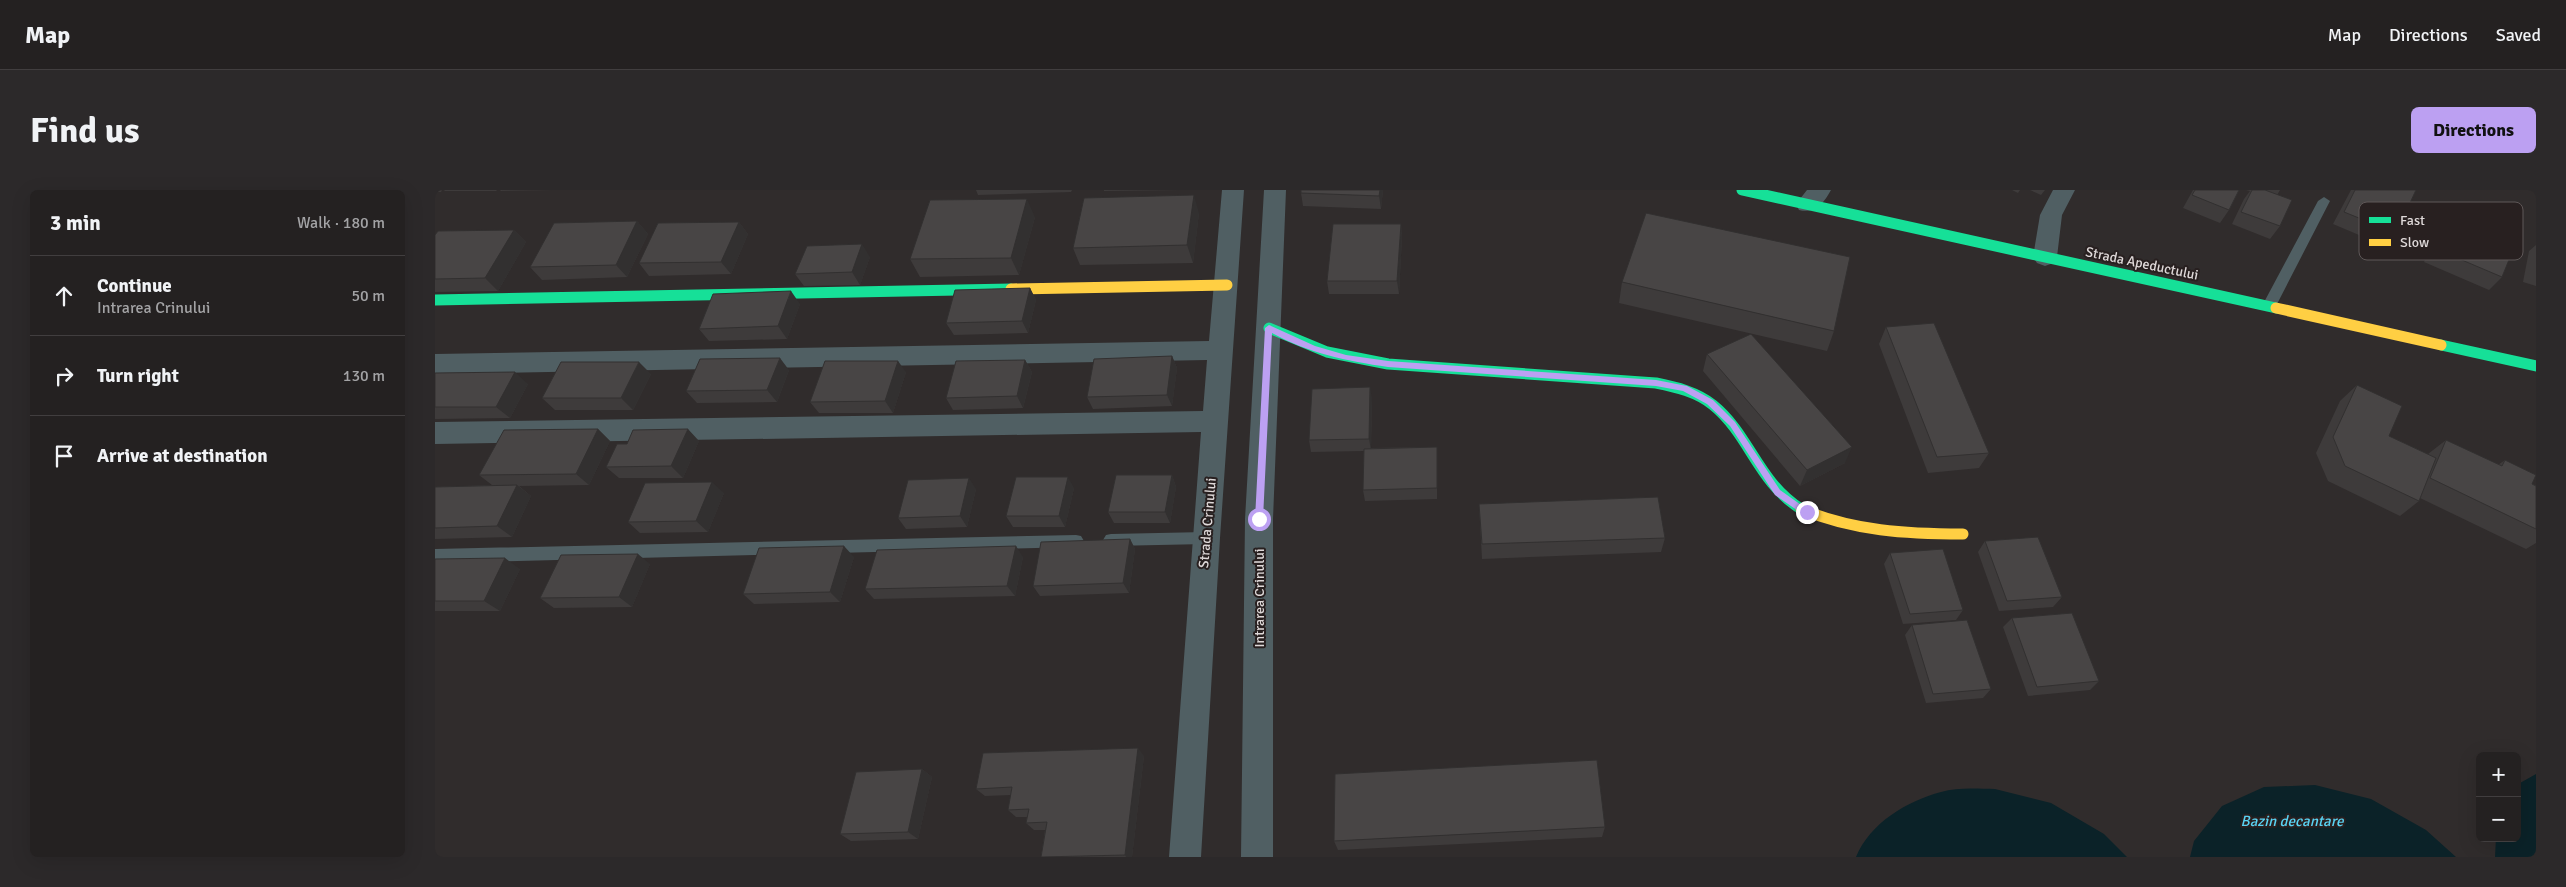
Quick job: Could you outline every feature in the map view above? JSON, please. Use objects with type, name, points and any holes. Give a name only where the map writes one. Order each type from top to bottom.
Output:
[{"type":"street","name":"Strada Crinului","points":[[1185,857],[1206,538],[1233,190]]},
{"type":"street","name":"Intrarea Crinului","points":[[1257,857],[1259,519],[1275,190]]},
{"type":"street","name":"Strada Apeductului","points":[[1741,190],[1813,197],[2045,257],[2536,366]]},
{"type":"street","points":[[2045,257],[2051,215],[2064,190]]},
{"type":"street","points":[[435,300],[1227,284]]},
{"type":"street","points":[[1269,328],[1293,341],[1346,358],[1388,364],[1656,383],[1685,388],[1710,402],[1733,424],[1777,492],[1807,512],[1850,527],[1900,534],[1963,534]]},
{"type":"street","points":[[435,364],[1222,350]]},
{"type":"street","points":[[435,433],[1216,421]]},
{"type":"lane","points":[[2269,306],[2324,201]]},
{"type":"lane","points":[[435,556],[1206,538]]},
{"type":"water","points":[[2536,774],[2536,857],[2495,857],[2496,842],[2521,842],[2521,782]]},
{"type":"water","name":"Bazin decantare","points":[[2315,785],[2371,799],[2426,830],[2456,857],[2190,857],[2194,841],[2222,806],[2264,787]]},
{"type":"water","points":[[1954,789],[1995,789],[2051,803],[2104,834],[2127,857],[1856,857],[1870,834],[1880,824],[1915,801]]},
{"type":"building","points":[[1301,190],[1380,190],[1379,196],[1301,193]]},
{"type":"building","points":[[2195,190],[2239,190],[2229,210],[2192,195]]},
{"type":"building","points":[[2252,190],[2265,190],[2292,200],[2280,226],[2241,212]]},
{"type":"building","points":[[2355,190],[2416,190],[2410,202],[2359,202],[2359,218],[2344,212]]},
{"type":"building","points":[[1194,195],[1187,245],[1073,248],[1084,198]]},
{"type":"building","points":[[1027,199],[1011,258],[910,259],[930,200]]},
{"type":"building","points":[[1646,213],[1850,257],[1834,331],[1622,282]]},
{"type":"building","points":[[637,221],[616,265],[530,267],[554,223]]},
{"type":"building","points":[[739,222],[721,262],[639,263],[658,223]]},
{"type":"building","points":[[1333,224],[1401,224],[1397,281],[1327,281]]},
{"type":"building","points":[[514,230],[485,278],[435,279],[435,235],[438,231]]},
{"type":"building","points":[[862,244],[852,272],[795,274],[807,246]]},
{"type":"building","points":[[2462,260],[2509,260],[2502,277]]},
{"type":"building","points":[[1030,288],[1022,321],[946,323],[955,290]]},
{"type":"building","points":[[791,291],[778,326],[699,329],[713,294]]},
{"type":"building","points":[[1934,323],[1989,453],[1937,457],[1886,327]]},
{"type":"building","points":[[1751,334],[1852,447],[1807,470],[1707,354]]},
{"type":"building","points":[[1172,356],[1167,395],[1087,397],[1094,359]]},
{"type":"building","points":[[780,358],[767,390],[686,391],[700,359]]},
{"type":"building","points":[[1025,360],[1017,396],[946,398],[956,361]]},
{"type":"building","points":[[825,361],[898,361],[885,401],[810,402]]},
{"type":"building","points":[[561,362],[639,362],[621,398],[542,398]]},
{"type":"building","points":[[515,372],[496,407],[435,407],[435,373]]},
{"type":"building","points":[[2357,385],[2402,406],[2389,436],[2436,458],[2419,501],[2345,466],[2333,437]]},
{"type":"building","points":[[1370,387],[1369,439],[1309,440],[1312,389]]},
{"type":"building","points":[[598,429],[576,474],[479,475],[504,430]]},
{"type":"building","points":[[688,429],[671,466],[606,467],[617,444],[627,444],[633,430]]},
{"type":"building","points":[[2446,440],[2502,466],[2505,460],[2536,475],[2532,484],[2536,486],[2536,529],[2430,478]]},
{"type":"building","points":[[1437,447],[1437,488],[1363,490],[1364,449]]},
{"type":"building","points":[[1116,475],[1172,475],[1165,512],[1108,512]]},
{"type":"building","points":[[1016,477],[1068,477],[1059,516],[1006,516]]},
{"type":"building","points":[[969,478],[960,516],[898,518],[908,480]]},
{"type":"building","points":[[712,482],[696,521],[628,522],[645,483]]},
{"type":"building","points":[[517,485],[497,526],[435,528],[435,487]]},
{"type":"building","points":[[1658,497],[1665,538],[1482,544],[1479,504]]},
{"type":"building","points":[[2038,537],[2062,597],[2007,601],[1985,541]]},
{"type":"building","points":[[1130,539],[1123,583],[1033,586],[1041,542]]},
{"type":"building","points":[[844,546],[830,592],[743,594],[759,548]]},
{"type":"building","points":[[1016,546],[1007,586],[865,589],[877,550]]},
{"type":"building","points":[[1943,549],[1963,610],[1910,614],[1890,553]]},
{"type":"building","points":[[638,554],[619,597],[540,598],[561,555]]},
{"type":"building","points":[[505,558],[484,601],[435,601],[435,559]]},
{"type":"building","points":[[2072,613],[2099,681],[2037,687],[2012,618]]},
{"type":"building","points":[[1967,620],[1991,689],[1933,694],[1912,625]]},
{"type":"building","points":[[1138,748],[1125,855],[1041,857],[1047,822],[1026,823],[1029,809],[1008,810],[1012,787],[976,789],[983,753]]},
{"type":"building","points":[[1597,760],[1605,827],[1334,841],[1335,774]]},
{"type":"building","points":[[922,769],[908,832],[840,834],[856,772]]},
{"type":"traffic: fast","points":[[1742,190],[2276,308]]},
{"type":"traffic: fast","points":[[435,300],[1011,289]]},
{"type":"traffic: fast","points":[[1269,328],[1327,352],[1388,364],[1656,383],[1686,391],[1706,400],[1725,417],[1774,488],[1786,500],[1801,509]]},
{"type":"traffic: fast","points":[[2441,345],[2536,366]]},
{"type":"traffic: slow","points":[[1011,289],[1227,285]]},
{"type":"traffic: slow","points":[[2276,308],[2441,345]]},
{"type":"traffic: slow","points":[[1801,509],[1820,517],[1860,528],[1901,533],[1963,534]]},
{"type":"route","points":[[1259,519],[1269,328],[1293,341],[1346,358],[1388,364],[1496,373],[1656,383],[1685,388],[1710,402],[1733,424],[1759,467],[1777,492],[1807,512]]}]
